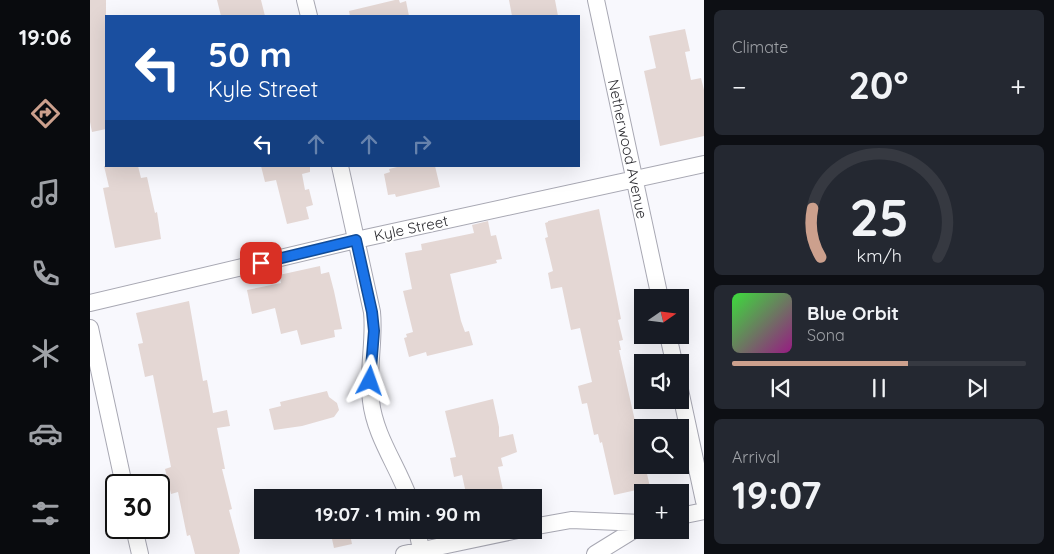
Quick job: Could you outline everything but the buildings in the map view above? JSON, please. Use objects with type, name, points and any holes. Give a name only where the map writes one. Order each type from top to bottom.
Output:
[{"type":"street","points":[[305,0],[309,15]]},
{"type":"street","name":"Netherwood Avenue","points":[[596,0],[658,289]]},
{"type":"street","name":"Kyle Street","points":[[90,303],[356,240],[704,164]]},
{"type":"street","points":[[340,167],[372,312],[374,331],[370,381],[374,419],[405,489]]},
{"type":"street","points":[[90,328],[122,474]]},
{"type":"street","points":[[684,409],[704,501]]},
{"type":"street","points":[[689,514],[704,511]]},
{"type":"street","points":[[542,525],[570,520],[634,524]]},
{"type":"street","points":[[595,554],[634,529]]},
{"type":"street","points":[[137,539],[140,554]]},
{"type":"street","points":[[419,539],[421,552]]},
{"type":"street","points":[[404,554],[478,539]]},
{"type":"route","points":[[261,263],[356,240],[372,312],[374,331],[370,381]]}]
